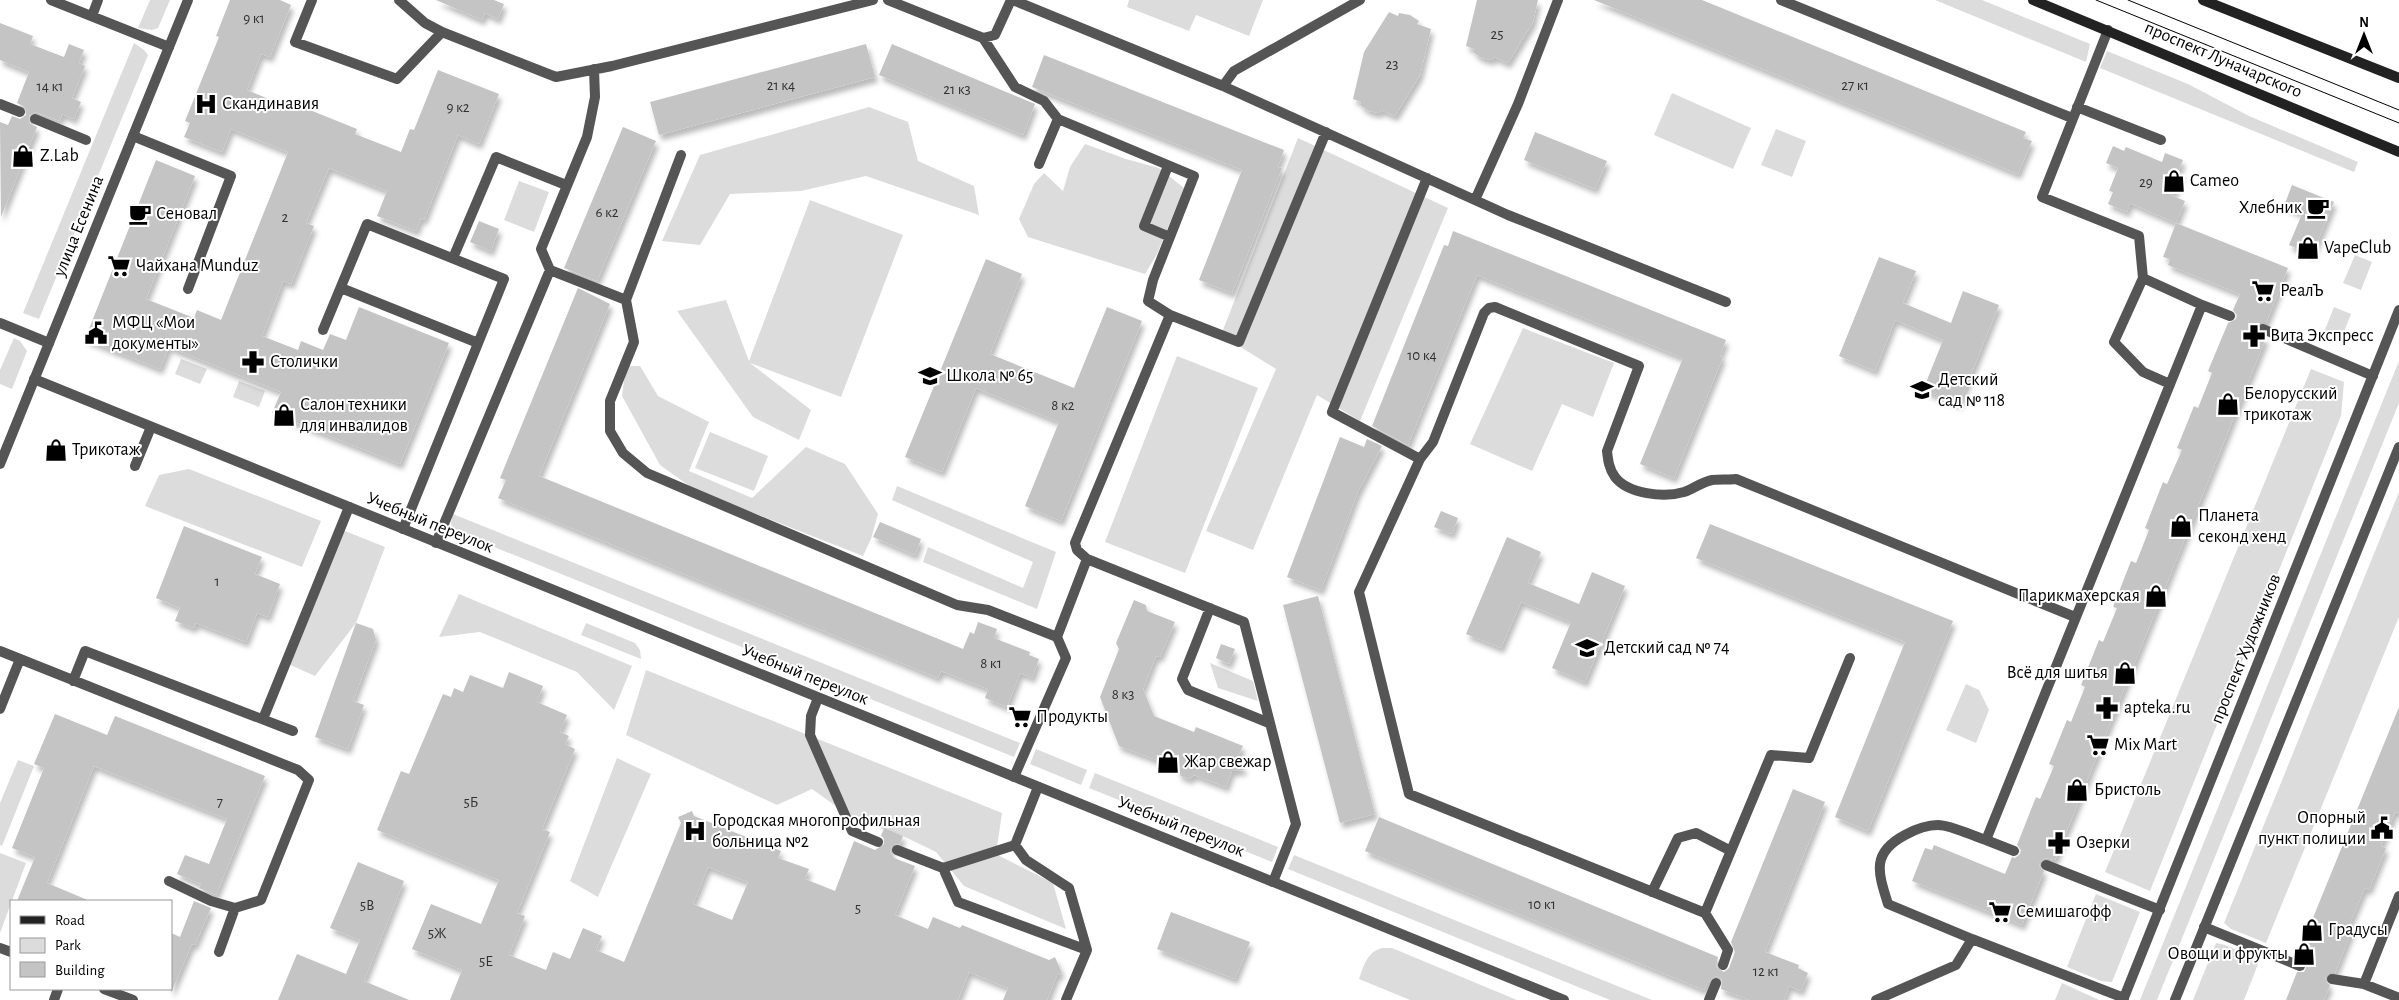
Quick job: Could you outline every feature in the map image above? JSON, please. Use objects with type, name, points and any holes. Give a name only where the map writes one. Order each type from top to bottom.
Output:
[{"type":"main road","name":"проспект Луначарского","points":[[2033,0],[2399,152]]},
{"type":"main road","points":[[2203,0],[2399,78]]},
{"type":"street","points":[[51,0],[169,47]]},
{"type":"street","points":[[92,16],[98,0]]},
{"type":"street","name":"улица Есенина","points":[[0,464],[188,0]]},
{"type":"street","points":[[312,0],[296,42],[397,79],[442,32]]},
{"type":"street","points":[[399,0],[425,23],[442,32],[556,77],[594,70],[873,0]]},
{"type":"street","points":[[888,0],[983,38],[995,36],[1012,0],[1223,86],[1475,200],[1726,302]]},
{"type":"street","points":[[1223,86],[1234,71],[1360,0]]},
{"type":"street","points":[[1475,200],[1518,104],[1558,0]]},
{"type":"street","points":[[1781,0],[2072,118]]},
{"type":"street","points":[[2108,30],[2042,197],[2139,236],[2142,278],[2114,342],[2143,372],[2170,384]]},
{"type":"street","points":[[983,38],[1015,87],[1044,100],[1058,119],[1194,176],[1153,280],[1148,302],[1170,315],[1239,342],[1326,132]]},
{"type":"street","points":[[594,70],[595,97],[587,137],[541,249],[550,270],[626,300]]},
{"type":"street","points":[[0,104],[20,112]]},
{"type":"street","points":[[2077,108],[2161,140]]},
{"type":"street","points":[[35,119],[86,140]]},
{"type":"street","points":[[1038,164],[1058,119]]},
{"type":"street","points":[[133,136],[231,176],[188,289]]},
{"type":"street","points":[[681,155],[626,300],[634,342],[610,401],[610,431],[624,454],[647,473],[957,605],[988,610],[1057,637]]},
{"type":"street","points":[[453,258],[496,157],[566,185]]},
{"type":"street","points":[[1168,166],[1144,226],[1170,237]]},
{"type":"street","points":[[1420,459],[1332,412],[1427,178]]},
{"type":"street","points":[[323,330],[367,224],[504,279],[403,530]]},
{"type":"street","points":[[436,543],[550,270]]},
{"type":"street","points":[[2142,278],[2230,316]]},
{"type":"street","points":[[342,288],[478,343]]},
{"type":"street","points":[[1986,840],[2202,305]]},
{"type":"street","points":[[1723,965],[1728,950],[1705,914],[1409,794],[1359,592],[1420,459],[1433,442],[1484,313],[1489,308],[1496,307],[1639,366],[1607,451],[1609,465],[1615,478],[1628,486],[1646,492],[1667,495],[1684,492],[1711,481],[1736,479],[2075,617]]},
{"type":"street","name":"проспект Художников","points":[[2123,999],[2399,310]]},
{"type":"street","points":[[1170,315],[1075,543],[1077,550],[1087,559],[1244,622],[1296,824],[1273,882]]},
{"type":"street","points":[[0,323],[49,343]]},
{"type":"street","points":[[2263,329],[2373,376]]},
{"type":"street","name":"Учебный переулок","points":[[34,379],[1564,1000]]},
{"type":"street","points":[[135,466],[151,427]]},
{"type":"street","points":[[2175,1000],[2399,447]]},
{"type":"street","points":[[263,719],[348,507]]},
{"type":"street","points":[[1014,777],[1066,658],[1057,637],[1087,559]]},
{"type":"street","points":[[1210,608],[1182,680],[1188,690],[1269,723]]},
{"type":"street","points":[[0,651],[298,770],[309,780],[261,900],[236,908],[211,901],[169,881]]},
{"type":"street","points":[[73,681],[85,651],[293,731]]},
{"type":"street","points":[[1705,914],[1771,754],[1809,758],[1850,658]]},
{"type":"street","points":[[0,709],[20,659]]},
{"type":"street","points":[[818,698],[811,716],[810,735],[852,831],[878,842]]},
{"type":"street","points":[[1015,845],[1038,787]]},
{"type":"street","points":[[2014,851],[1938,825],[1916,829],[1891,842],[1881,856],[1878,874],[1888,904],[2123,999]]},
{"type":"street","points":[[1652,892],[1678,838],[1696,832],[1731,851]]},
{"type":"street","points":[[897,850],[943,868],[1015,845]]},
{"type":"street","points":[[1015,845],[1026,860],[1070,888],[1087,950],[1066,1000]]},
{"type":"street","points":[[2046,864],[2160,910]]},
{"type":"street","points":[[943,868],[958,902],[1087,950]]},
{"type":"street","points":[[2364,984],[2399,896]]},
{"type":"street","points":[[219,952],[236,908]]},
{"type":"street","points":[[2204,927],[2300,966]]},
{"type":"street","points":[[1876,1000],[1956,965],[1972,939]]},
{"type":"street","points":[[2332,979],[2364,984],[2399,998]]},
{"type":"street","points":[[1709,1000],[1716,982]]},
{"type":"street","points":[[107,990],[133,1000]]},
{"type":"green space","points":[[150,0],[170,0],[158,28],[152,30],[138,28]]},
{"type":"green space","points":[[1129,0],[1263,0],[1249,36],[1196,15],[1189,31],[1127,7]]},
{"type":"green space","points":[[1935,0],[1982,0],[2090,44],[2086,62]]},
{"type":"green space","points":[[134,43],[148,55],[39,319],[23,313]]},
{"type":"green space","points":[[2107,51],[2188,84],[2249,116],[2358,162],[2354,172],[2100,68]]},
{"type":"green space","points":[[1672,93],[1751,128],[1733,169],[1654,135]]},
{"type":"green space","points":[[869,107],[908,122],[918,161],[974,186],[979,215],[866,176],[801,191],[730,194],[700,245],[662,241],[700,155]]},
{"type":"green space","points":[[1776,129],[1806,141],[1792,177],[1761,165]]},
{"type":"green space","points":[[1298,138],[1448,208],[1360,421],[1317,395],[1253,550],[1206,531],[1276,369],[1221,335]]},
{"type":"green space","points":[[1085,144],[1126,159],[1159,168],[1184,188],[1157,254],[1145,274],[1028,237],[1019,219],[1034,184],[1044,173],[1063,191],[1070,167]]},
{"type":"green space","points":[[519,181],[549,192],[534,232],[504,220]]},
{"type":"green space","points":[[810,200],[903,235],[841,397],[750,363],[811,410],[799,440],[753,417],[677,311],[726,300],[749,361]]},
{"type":"green space","points":[[2355,255],[2372,262],[2361,290],[2343,283]]},
{"type":"green space","points":[[2334,307],[2351,314],[2341,339],[2324,332]]},
{"type":"green space","points":[[1523,328],[1614,363],[1593,417],[1562,404],[1532,471],[1470,444]]},
{"type":"green space","points":[[14,338],[20,341],[27,351],[12,389],[0,384],[0,370]]},
{"type":"green space","points":[[1177,356],[1258,388],[1185,573],[1105,542]]},
{"type":"green space","points":[[181,359],[207,369],[200,384],[175,374]]},
{"type":"green space","points":[[2399,361],[2399,403],[2157,1000],[2140,1000]]},
{"type":"green space","points":[[626,366],[640,366],[658,396],[709,422],[689,471],[752,498],[806,447],[845,464],[878,514],[871,539],[863,556],[695,490],[660,465],[622,396]]},
{"type":"green space","points":[[2311,369],[2344,382],[2341,416],[2150,891],[2105,872]]},
{"type":"green space","points":[[239,381],[265,391],[259,407],[233,397]]},
{"type":"green space","points":[[710,432],[768,456],[754,491],[695,468]]},
{"type":"green space","points":[[189,469],[321,521],[302,567],[145,506],[159,475]]},
{"type":"green space","points":[[897,486],[1056,552],[1037,609],[923,562],[928,547],[1023,588],[1033,562],[892,500]]},
{"type":"green space","points":[[2399,492],[2399,617],[2266,943],[2231,929],[2224,923]]},
{"type":"green space","points":[[453,514],[1020,743],[1014,757],[452,530]]},
{"type":"green space","points":[[340,529],[385,547],[356,623],[315,676],[286,663]]},
{"type":"green space","points":[[459,594],[632,666],[614,710],[577,672],[480,632],[439,637]]},
{"type":"green space","points":[[586,623],[635,643],[640,650],[641,659],[581,635]]},
{"type":"green space","points":[[1210,663],[1253,681],[1258,701],[1218,688]]},
{"type":"green space","points":[[646,670],[1002,813],[996,854],[1053,883],[1066,929],[964,886],[936,852],[903,836],[854,819],[812,789],[777,805],[626,735]]},
{"type":"green space","points":[[1966,684],[1979,690],[1989,710],[1976,743],[1946,730]]},
{"type":"green space","points":[[1036,749],[1087,770],[1081,785],[1030,764]]},
{"type":"green space","points":[[617,758],[651,774],[598,897],[570,881]]},
{"type":"green space","points":[[18,760],[34,766],[2,846],[0,845],[0,803]]},
{"type":"green space","points":[[1095,773],[1278,847],[1272,862],[1089,788]]},
{"type":"green space","points":[[0,853],[26,863],[12,900],[10,900],[10,906],[0,933]]},
{"type":"green space","points":[[1294,855],[1652,1000],[1610,1000],[1288,869]]},
{"type":"green space","points":[[2096,894],[2140,912],[2112,982],[2101,981],[2067,967]]},
{"type":"green space","points":[[2216,943],[2260,959],[2244,1000],[2193,1000]]},
{"type":"green space","points":[[1382,948],[1392,948],[1517,1000],[1410,1000],[1359,979],[1369,956]]},
{"type":"green space","points":[[2062,983],[2099,1000],[2055,1000]]},
{"type":"building","points":[[230,0],[280,0],[291,5],[270,57],[261,54],[247,90],[293,109],[295,104],[357,129],[355,134],[401,152],[410,129],[414,130],[438,70],[499,94],[479,144],[458,135],[424,220],[421,218],[416,231],[377,216],[387,191],[329,168],[306,223],[314,226],[291,284],[283,281],[262,336],[298,350],[301,341],[323,350],[330,334],[346,340],[359,307],[449,343],[400,464],[272,413],[281,392],[169,347],[160,369],[85,339],[156,160],[195,176],[146,299],[194,318],[197,310],[221,320],[288,152],[231,129],[222,152],[184,137],[190,123],[185,121],[219,37],[216,36]]},
{"type":"building","points":[[436,0],[494,0],[504,4],[498,19],[485,13],[482,20]]},
{"type":"building","points":[[1477,0],[1538,0],[1533,22],[1508,63],[1494,57],[1492,60],[1482,58],[1473,52],[1474,49],[1466,46]]},
{"type":"building","points":[[1594,0],[1702,0],[2026,132],[2023,138],[2032,141],[2018,174]]},
{"type":"building","points":[[1389,12],[1398,16],[1399,13],[1410,15],[1419,21],[1417,24],[1431,29],[1420,75],[1395,116],[1381,110],[1379,113],[1369,111],[1360,105],[1361,102],[1353,99],[1364,52]]},
{"type":"building","points":[[0,23],[33,36],[30,44],[64,57],[69,44],[84,50],[79,63],[85,66],[72,98],[81,102],[74,119],[62,114],[60,121],[35,112],[29,116],[29,123],[37,127],[1,217],[0,122],[8,125],[12,116],[20,119],[26,115],[25,107],[17,103],[29,72],[0,60]]},
{"type":"building","points":[[866,44],[875,77],[659,135],[650,102]]},
{"type":"building","points":[[892,44],[1035,104],[1023,135],[879,75]]},
{"type":"building","points":[[1044,55],[1284,150],[1278,167],[1282,168],[1232,293],[1199,280],[1242,170],[1032,87]]},
{"type":"building","points":[[623,127],[656,141],[597,281],[564,268]]},
{"type":"building","points":[[1535,132],[1607,161],[1595,189],[1524,160]]},
{"type":"building","points":[[2113,146],[2124,151],[2126,147],[2162,162],[2165,153],[2183,160],[2178,172],[2182,174],[2173,196],[2185,201],[2176,223],[2130,203],[2127,212],[2108,204],[2113,192],[2109,191],[2118,168],[2106,163]]},
{"type":"building","points":[[2292,185],[2334,202],[2312,255],[2289,245],[2302,214],[2284,206]]},
{"type":"building","points":[[479,221],[499,229],[491,251],[470,242]]},
{"type":"building","points":[[2176,223],[2288,268],[2266,323],[2259,323],[2257,327],[2260,336],[2266,338],[2055,860],[2045,858],[2040,862],[2039,866],[2044,871],[2022,925],[1912,881],[1925,848],[1932,850],[1934,845],[2005,874],[2012,857],[2015,858],[2020,854],[2021,850],[2017,845],[2036,797],[2040,799],[2054,766],[2049,764],[2067,720],[2071,722],[2085,687],[2081,685],[2099,640],[2103,642],[2117,608],[2113,607],[2131,561],[2136,563],[2149,530],[2145,528],[2163,482],[2167,484],[2182,450],[2177,448],[2194,406],[2198,408],[2212,373],[2208,371],[2228,323],[2236,319],[2237,315],[2233,310],[2240,294],[2168,265],[2170,259],[2163,257]]},
{"type":"building","points":[[1453,231],[1726,340],[1720,356],[1723,357],[1674,478],[1640,464],[1683,358],[1477,275],[1408,445],[1372,426],[1444,245],[1448,246]]},
{"type":"building","points":[[1879,257],[1916,271],[1903,303],[1951,323],[1963,291],[1999,305],[1959,404],[1923,390],[1943,340],[1895,320],[1875,371],[1839,356]]},
{"type":"building","points":[[986,259],[1022,274],[990,354],[1074,388],[1107,307],[1142,321],[1061,521],[1025,506],[1059,422],[976,388],[942,472],[905,457]]},
{"type":"building","points":[[578,288],[610,304],[539,476],[963,649],[970,632],[974,634],[978,622],[997,629],[994,638],[1030,652],[1029,655],[1039,659],[1032,678],[1020,673],[1007,707],[985,698],[988,689],[941,671],[938,678],[498,498],[506,480],[500,478]]},
{"type":"building","points":[[1340,437],[1364,447],[1367,439],[1382,446],[1358,492],[1321,590],[1287,577]]},
{"type":"building","points":[[1441,511],[1458,518],[1452,534],[1434,527]]},
{"type":"building","points":[[880,522],[921,539],[915,555],[873,537]]},
{"type":"building","points":[[1710,524],[1953,621],[1868,831],[1835,817],[1905,642],[1696,558]]},
{"type":"building","points":[[184,526],[262,557],[255,574],[280,584],[268,617],[257,613],[246,642],[196,623],[194,628],[175,621],[180,608],[156,598]]},
{"type":"building","points":[[1507,537],[1541,552],[1528,583],[1579,604],[1592,572],[1625,586],[1585,682],[1552,668],[1571,622],[1521,602],[1501,648],[1466,634]]},
{"type":"building","points":[[1318,596],[1375,814],[1340,823],[1283,605]]},
{"type":"building","points":[[1134,600],[1146,605],[1147,611],[1175,622],[1160,657],[1156,656],[1143,689],[1154,716],[1194,732],[1196,727],[1243,746],[1237,759],[1245,770],[1232,771],[1226,787],[1194,775],[1189,779],[1179,775],[1178,768],[1119,746],[1100,697],[1119,649],[1116,643]]},
{"type":"building","points":[[356,623],[373,629],[376,640],[353,701],[364,705],[348,749],[315,737]]},
{"type":"building","points":[[1221,644],[1235,649],[1229,664],[1216,658]]},
{"type":"building","points":[[509,672],[543,686],[537,702],[567,715],[560,732],[569,736],[565,744],[575,749],[542,829],[550,832],[517,913],[525,916],[509,955],[546,970],[553,952],[570,959],[583,928],[602,936],[596,950],[624,962],[681,823],[678,817],[692,811],[694,816],[781,851],[778,858],[809,869],[805,879],[835,891],[854,841],[875,850],[884,844],[884,838],[881,836],[884,828],[903,836],[900,844],[892,845],[890,852],[894,858],[915,866],[895,915],[928,929],[933,917],[960,928],[962,925],[1049,960],[1055,957],[1062,973],[1057,975],[1047,1000],[1003,1000],[1008,988],[969,972],[958,1000],[450,1000],[462,970],[412,949],[431,904],[481,924],[499,880],[377,830],[401,771],[409,774],[443,694],[451,697],[454,688],[463,692],[470,675],[503,688]],"holes":[[[708,867],[748,882],[732,920],[693,904]]]},
{"type":"building","points":[[2399,707],[2399,813],[2395,812],[2381,846],[2386,848],[2369,890],[2365,888],[2350,923],[2354,925],[2335,973],[2329,973],[2325,977],[2326,982],[2330,985],[2324,1000],[2286,1000],[2297,972],[2304,972],[2306,968],[2305,961],[2297,957]]},
{"type":"building","points":[[55,714],[107,735],[115,716],[265,776],[216,895],[199,888],[201,884],[177,874],[185,855],[209,864],[227,819],[94,766],[47,883],[88,900],[17,900],[35,857],[12,848],[44,768],[34,764]]},
{"type":"building","points":[[1793,789],[1825,802],[1765,952],[1799,965],[1798,968],[1808,973],[1801,991],[1789,986],[1784,1000],[1749,1000],[1721,989],[1722,979],[1716,976],[1707,983],[1704,990],[1365,851],[1379,817],[1718,957],[1716,967],[1724,972],[1729,968],[1735,952],[1731,942]]},
{"type":"building","points":[[358,862],[404,881],[364,981],[409,1000],[278,1000],[297,954],[346,974],[360,940],[330,928]]},
{"type":"building","points":[[194,901],[211,908],[195,945],[192,944],[171,993],[172,933],[180,937]]},
{"type":"building","points":[[1171,912],[1250,942],[1235,979],[1157,949]]},
{"type":"tram line","points":[[2096,0],[2399,123]]},
{"type":"tram line","points":[[2128,0],[2399,110]]},
{"type":"place","name":"Скандинавия","points":[[206,104]]},
{"type":"place","name":"Z.Lab","points":[[23,156]]},
{"type":"place","name":"Cameo","points":[[2174,181]]},
{"type":"place","name":"Хлебник","points":[[2318,208]]},
{"type":"place","name":"Сеновал","points":[[140,214]]},
{"type":"place","name":"VapeClub","points":[[2308,248]]},
{"type":"place","name":"Чайхана Munduz","points":[[119,266]]},
{"type":"place","name":"РеалЪ","points":[[2263,291]]},
{"type":"place","name":"МФЦ «Мои документы»","points":[[96,333]]},
{"type":"place","name":"Вита Экспресс","points":[[2254,336]]},
{"type":"place","name":"Столички","points":[[253,362]]},
{"type":"place","name":"Школа № 65","points":[[930,376]]},
{"type":"place","name":"Детский сад № 118","points":[[1922,390]]},
{"type":"place","name":"Белорусский трикотаж","points":[[2228,404]]},
{"type":"place","name":"Салон техники для инвалидов","points":[[284,415]]},
{"type":"place","name":"Трикотаж","points":[[56,450]]},
{"type":"place","name":"Планета секонд хенд","points":[[2181,526]]},
{"type":"place","name":"Парикмахерская","points":[[2156,596]]},
{"type":"place","name":"Детский сад № 74","points":[[1587,648]]},
{"type":"place","name":"Всё для шитья","points":[[2125,673]]},
{"type":"place","name":"apteka.ru","points":[[2107,708]]},
{"type":"place","name":"Продукты","points":[[1020,717]]},
{"type":"place","name":"Mix Mart","points":[[2098,745]]},
{"type":"place","name":"Жар свежар","points":[[1168,762]]},
{"type":"place","name":"Бристоль","points":[[2077,790]]},
{"type":"place","name":"Опорный пункт полиции","points":[[2382,828]]},
{"type":"place","name":"Городская многопрофильная больница №2","points":[[695,831]]},
{"type":"place","name":"Озерки","points":[[2059,843]]},
{"type":"place","name":"Семишагофф","points":[[2000,912]]},
{"type":"place","name":"Градусы","points":[[2312,930]]},
{"type":"place","name":"Овощи и фрукты","points":[[2304,954]]}]
